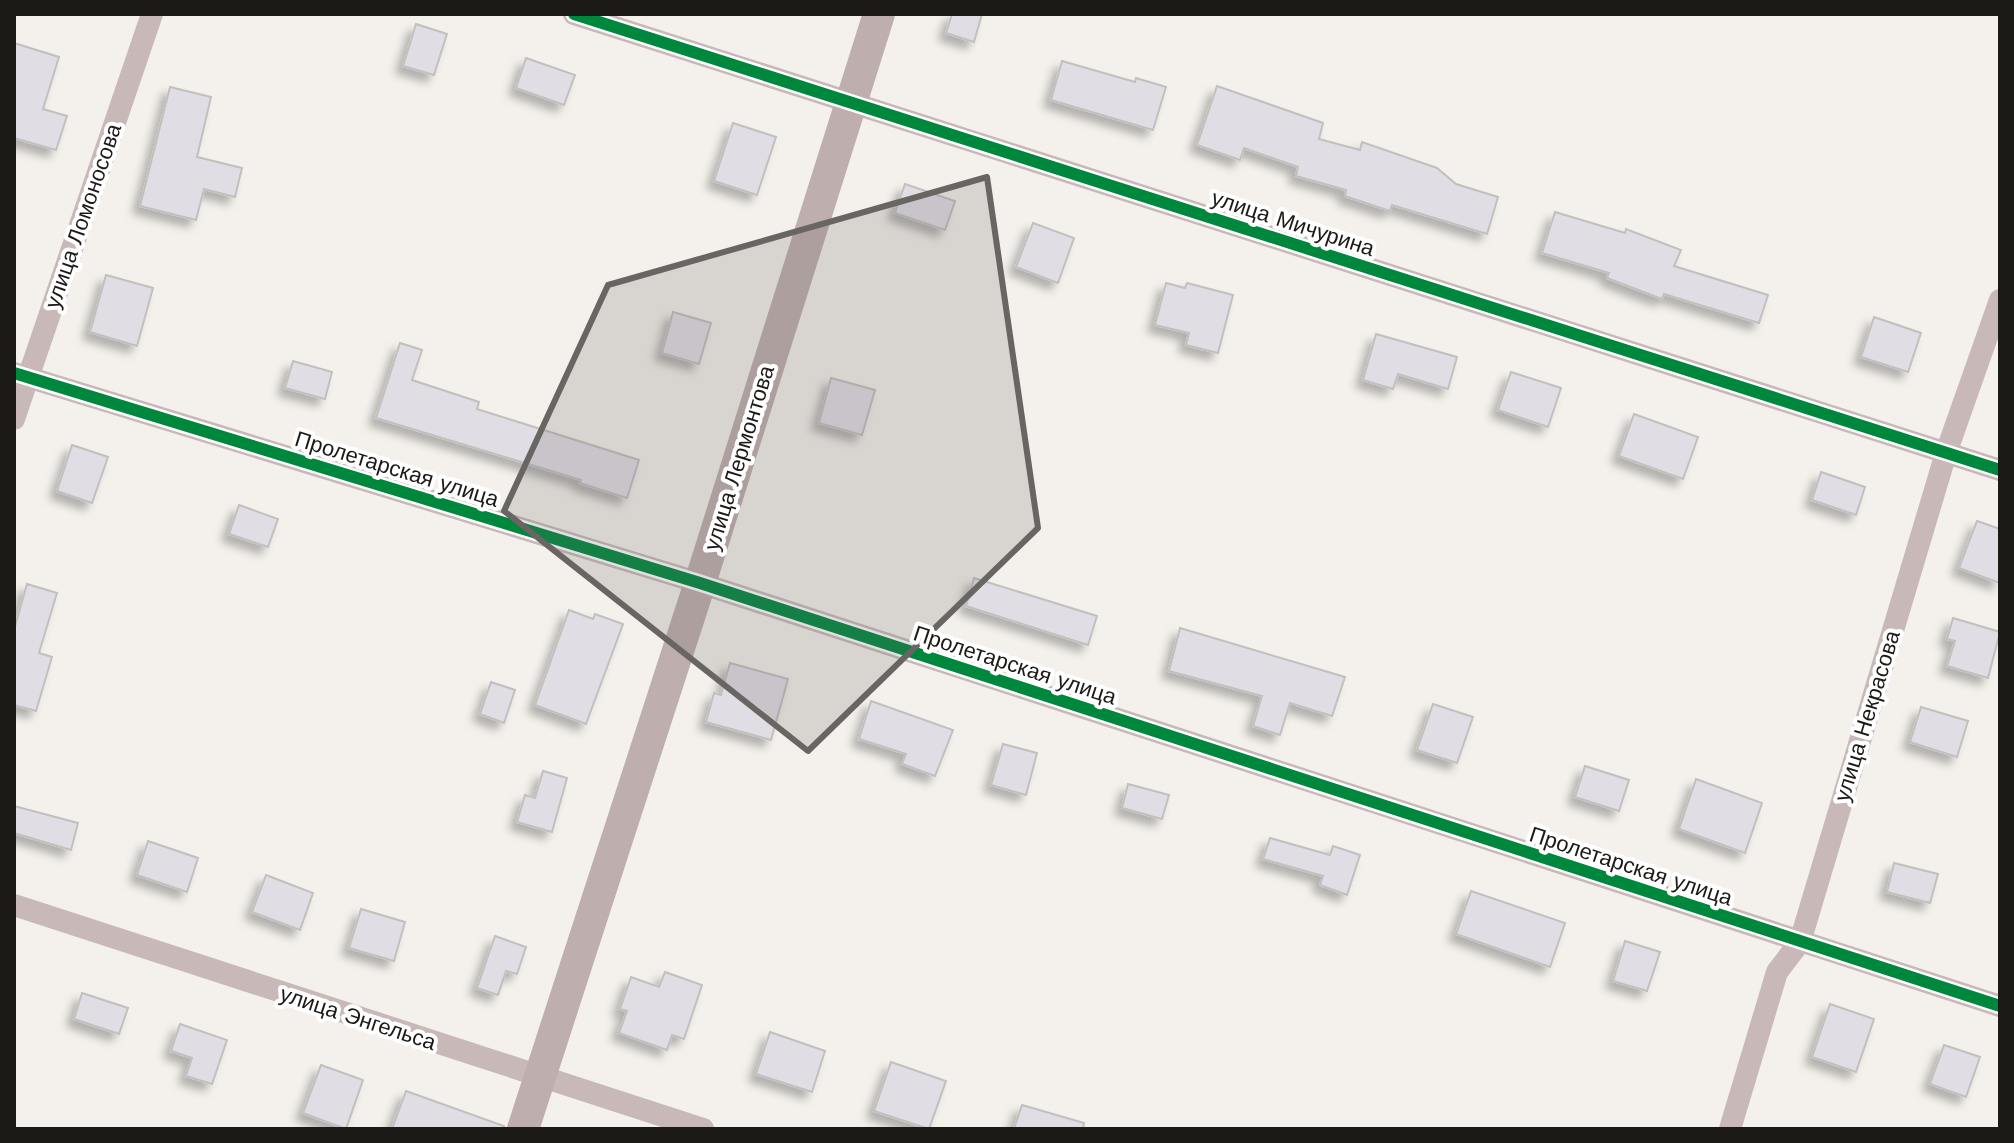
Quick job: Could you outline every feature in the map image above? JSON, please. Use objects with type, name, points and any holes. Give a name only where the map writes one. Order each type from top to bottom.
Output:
[{"type":"street","name":"улица Ломоносова","points":[[14,419],[21,375],[152,14]]},
{"type":"street","name":"улица Мичурина","points":[[574,14],[2000,470]]},
{"type":"street","name":"улица Лермонтова","points":[[523,1129],[700,583],[879,14]]},
{"type":"street","name":"улица Некрасова","points":[[1730,1129],[1777,972],[1800,942],[1946,453],[2000,300]]},
{"type":"street","name":"Пролетарская улица","points":[[21,375],[700,583],[2000,1006]]},
{"type":"street","name":"улица Энгельса","points":[[14,905],[703,1129]]},
{"type":"highlighted area","points":[[987,177],[1038,528],[808,751],[504,511],[608,285]]},
{"type":"building","points":[[952,14],[982,14],[974,42],[946,33]]},
{"type":"building","points":[[416,24],[447,34],[434,75],[403,66]]},
{"type":"building","points":[[14,43],[59,57],[43,109],[67,116],[56,150],[14,138]]},
{"type":"building","points":[[526,58],[575,75],[564,105],[516,88]]},
{"type":"building","points":[[1062,61],[1135,82],[1136,78],[1166,87],[1153,130],[1051,100]]},
{"type":"building","points":[[1217,86],[1323,123],[1319,139],[1360,150],[1362,142],[1437,168],[1456,184],[1498,197],[1487,234],[1392,205],[1390,211],[1345,196],[1346,190],[1296,176],[1298,167],[1244,148],[1240,160],[1197,145]]},
{"type":"building","points":[[170,87],[211,97],[197,157],[242,168],[235,197],[204,189],[196,220],[140,206]]},
{"type":"building","points":[[733,123],[776,137],[757,195],[714,181]]},
{"type":"building","points":[[905,184],[955,201],[945,230],[895,213]]},
{"type":"building","points":[[1555,212],[1625,233],[1626,229],[1681,250],[1674,266],[1768,295],[1759,323],[1664,294],[1662,299],[1607,278],[1609,273],[1542,253]]},
{"type":"building","points":[[1033,223],[1074,238],[1058,283],[1016,267]]},
{"type":"building","points":[[106,275],[153,288],[137,346],[90,332]]},
{"type":"building","points":[[1166,283],[1185,288],[1187,283],[1233,295],[1218,353],[1186,345],[1189,333],[1155,325]]},
{"type":"building","points":[[673,312],[711,323],[699,364],[662,353]]},
{"type":"building","points":[[1874,317],[1921,333],[1908,372],[1861,357]]},
{"type":"building","points":[[1376,334],[1457,357],[1448,389],[1398,374],[1393,389],[1363,380]]},
{"type":"building","points":[[400,343],[422,350],[412,380],[479,402],[477,409],[639,460],[627,498],[580,483],[581,480],[376,418]]},
{"type":"building","points":[[293,361],[332,372],[325,399],[285,388]]},
{"type":"building","points":[[1511,372],[1561,388],[1548,427],[1498,410]]},
{"type":"building","points":[[831,378],[875,390],[862,435],[819,423]]},
{"type":"building","points":[[1634,414],[1698,437],[1683,479],[1619,456]]},
{"type":"building","points":[[72,445],[108,457],[92,503],[57,491]]},
{"type":"building","points":[[1821,472],[1865,487],[1856,515],[1812,500]]},
{"type":"building","points":[[239,505],[278,519],[268,547],[229,534]]},
{"type":"building","points":[[1977,521],[2000,529],[2000,583],[1959,568]]},
{"type":"building","points":[[974,578],[1097,616],[1088,645],[966,606]]},
{"type":"building","points":[[27,584],[57,593],[39,653],[52,657],[36,711],[14,705],[14,630]]},
{"type":"building","points":[[569,610],[593,619],[595,614],[623,624],[586,724],[535,705]]},
{"type":"building","points":[[1953,618],[2000,632],[1988,678],[1947,666],[1955,641],[1947,639]]},
{"type":"building","points":[[1180,628],[1345,677],[1332,716],[1290,703],[1280,735],[1253,726],[1262,696],[1169,671]]},
{"type":"building","points":[[730,663],[788,679],[771,740],[706,722],[714,693],[721,695]]},
{"type":"building","points":[[491,682],[515,690],[504,723],[480,714]]},
{"type":"building","points":[[871,701],[953,730],[935,776],[902,764],[906,754],[859,739]]},
{"type":"building","points":[[1433,704],[1473,717],[1457,763],[1417,750]]},
{"type":"building","points":[[1921,707],[1968,721],[1957,757],[1910,742]]},
{"type":"building","points":[[1003,744],[1037,753],[1026,795],[991,785]]},
{"type":"building","points":[[1585,766],[1629,780],[1619,811],[1575,797]]},
{"type":"building","points":[[543,771],[567,778],[552,832],[517,822],[525,795],[535,798]]},
{"type":"building","points":[[1696,779],[1762,803],[1745,853],[1679,829]]},
{"type":"building","points":[[1128,784],[1169,795],[1162,819],[1122,808]]},
{"type":"building","points":[[14,806],[78,823],[71,850],[14,833]]},
{"type":"building","points":[[1270,838],[1330,855],[1333,846],[1360,855],[1347,895],[1320,885],[1323,876],[1263,859]]},
{"type":"building","points":[[148,841],[198,858],[187,892],[137,875]]},
{"type":"building","points":[[1894,863],[1938,874],[1930,903],[1887,892]]},
{"type":"building","points":[[266,875],[313,893],[300,930],[252,912]]},
{"type":"building","points":[[1471,891],[1565,923],[1550,967],[1456,934]]},
{"type":"building","points":[[361,909],[405,922],[394,961],[349,948]]},
{"type":"building","points":[[495,936],[526,947],[517,974],[506,971],[498,995],[477,988]]},
{"type":"building","points":[[1625,941],[1660,952],[1647,991],[1613,981]]},
{"type":"building","points":[[665,972],[702,985],[684,1039],[672,1035],[667,1050],[619,1033],[627,1011],[620,1009],[631,977],[659,987]]},
{"type":"building","points":[[82,993],[128,1008],[119,1034],[74,1019]]},
{"type":"building","points":[[1830,1004],[1874,1019],[1856,1072],[1812,1057]]},
{"type":"building","points":[[180,1024],[227,1040],[212,1084],[186,1076],[192,1058],[171,1051]]},
{"type":"building","points":[[770,1032],[825,1051],[812,1092],[756,1074]]},
{"type":"building","points":[[1944,1045],[1980,1057],[1966,1097],[1930,1084]]},
{"type":"building","points":[[891,1062],[946,1081],[929,1129],[874,1111]]},
{"type":"building","points":[[321,1065],[363,1080],[346,1129],[303,1113]]},
{"type":"building","points":[[406,1091],[504,1126],[503,1129],[392,1129]]},
{"type":"building","points":[[1022,1105],[1084,1123],[1083,1129],[1014,1129]]},
{"type":"cycle path","points":[[574,14],[2000,470]]},
{"type":"cycle path","points":[[14,373],[700,583],[2000,1006]]}]
